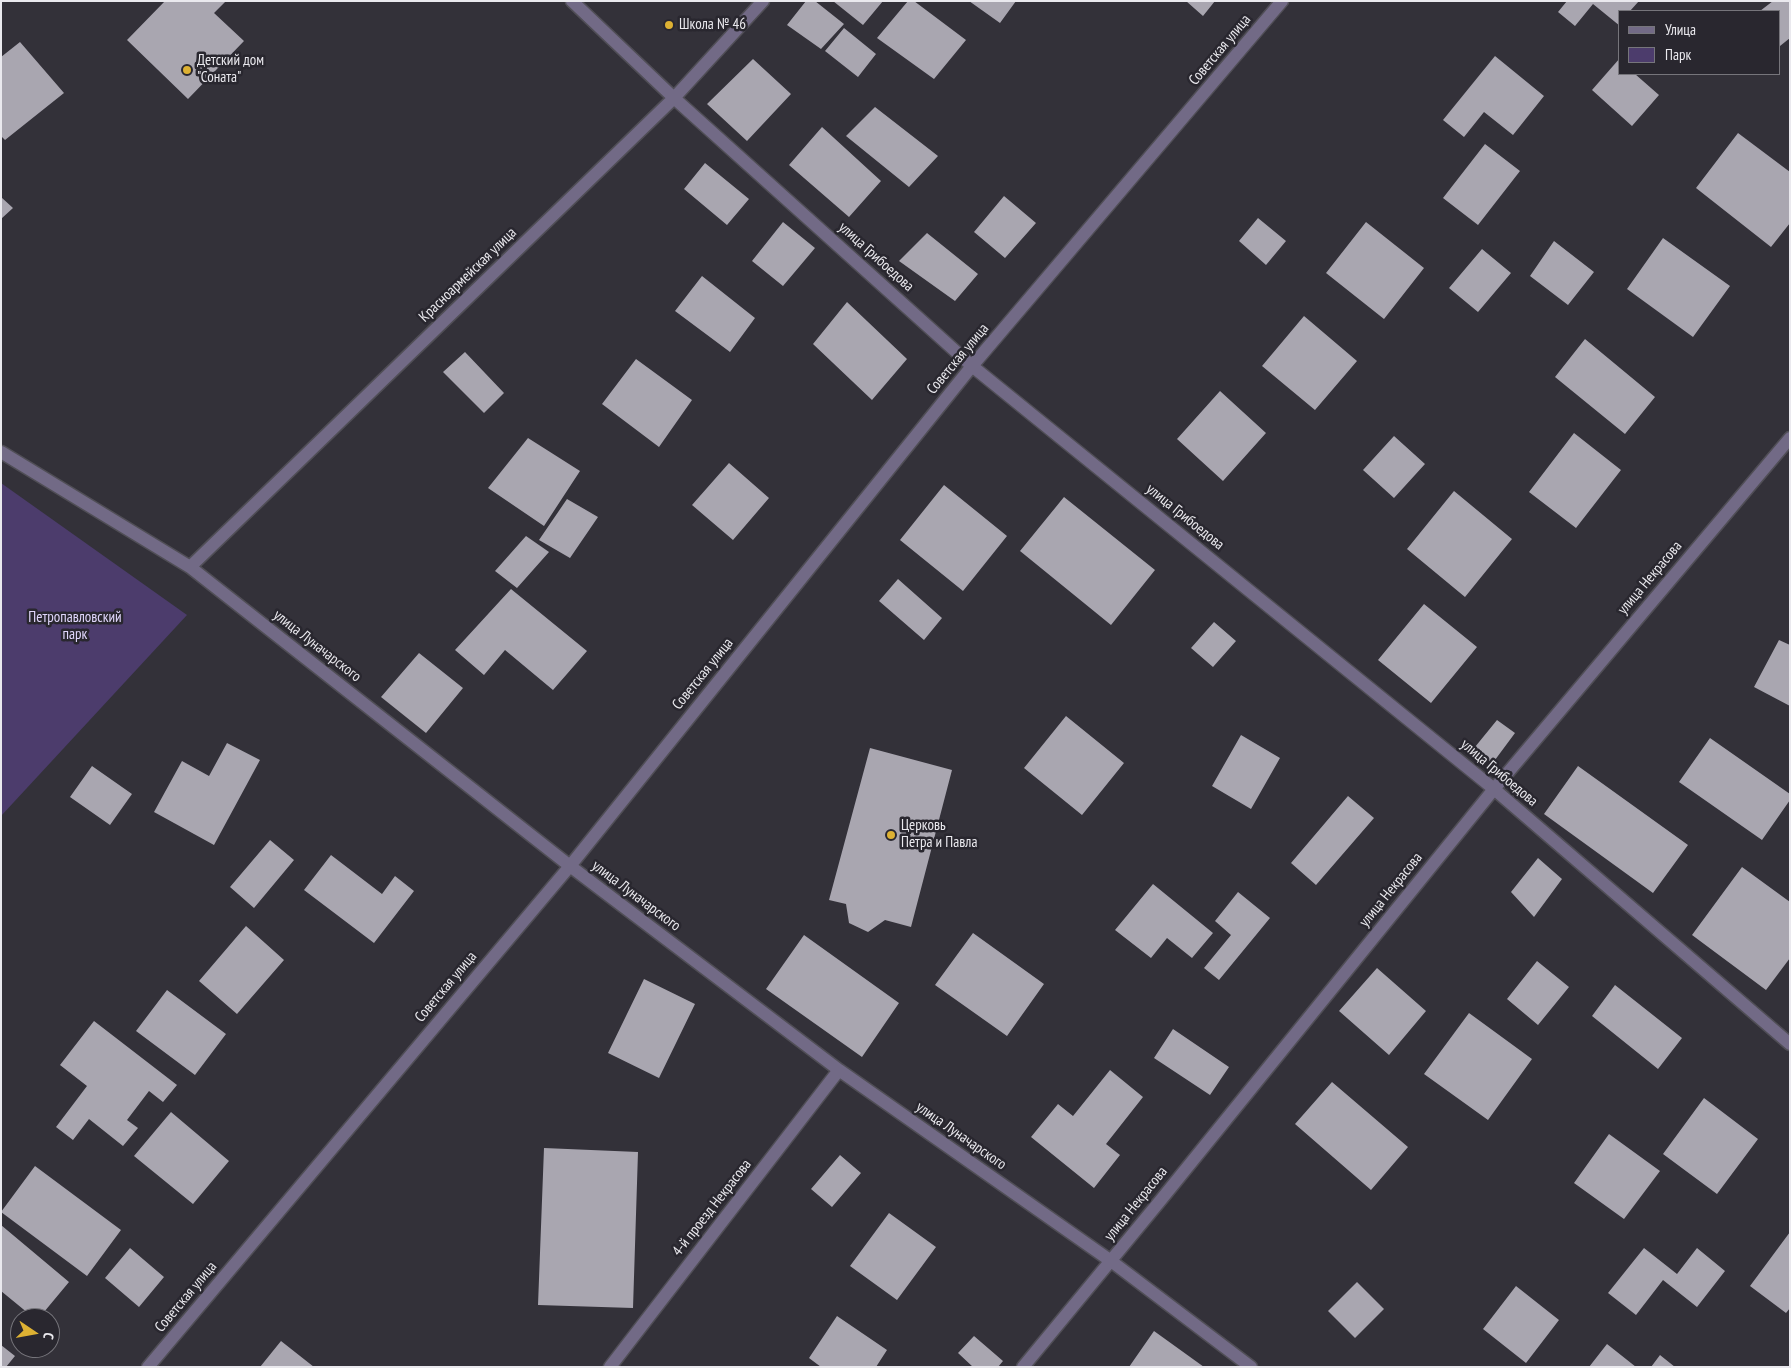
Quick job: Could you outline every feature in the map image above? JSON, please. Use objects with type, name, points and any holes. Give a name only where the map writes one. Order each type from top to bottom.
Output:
[{"type":"street","name":"улица Грибоедова","points":[[572,1],[674,98],[972,366],[1494,788],[1790,1044]]},
{"type":"street","name":"Красноармейская улица","points":[[190,567],[674,98],[763,1]]},
{"type":"street","name":"Советская улица","points":[[148,1367],[570,866],[972,366],[1282,1]]},
{"type":"street","name":"улица Некрасова","points":[[1024,1367],[1494,788],[1790,438]]},
{"type":"street","name":"улица Луначарского","points":[[1,452],[190,567],[570,866],[839,1070],[1111,1261],[1251,1367]]},
{"type":"street","name":"4-й проезд Некрасова","points":[[610,1367],[839,1070]]},
{"type":"green space","name":"Петропавловский парк","points":[[1,483],[187,615],[1,816]]},
{"type":"building","name":"Детский дом \"Соната\"","points":[[165,1],[226,1],[214,13],[244,41],[188,99],[127,40]]},
{"type":"building","points":[[806,1],[815,1],[844,24],[821,49],[787,25]]},
{"type":"building","points":[[833,1],[883,1],[863,25]]},
{"type":"building","points":[[908,1],[914,1],[966,40],[934,79],[877,38]]},
{"type":"building","points":[[969,1],[1016,1],[1000,23]]},
{"type":"building","points":[[1186,1],[1215,1],[1203,16]]},
{"type":"building","points":[[1567,1],[1639,1],[1631,10],[1618,10],[1618,24],[1593,4],[1575,26],[1558,12]]},
{"type":"building","points":[[1773,1],[1790,1],[1790,38],[1781,45],[1781,10],[1761,10]]},
{"type":"building","points":[[844,28],[876,54],[858,77],[825,51]]},
{"type":"building","points":[[20,42],[64,93],[5,140],[1,136],[1,57]]},
{"type":"building","points":[[1495,56],[1544,96],[1513,135],[1484,112],[1464,137],[1443,120]]},
{"type":"building","points":[[753,59],[791,94],[747,141],[707,104]]},
{"type":"building","points":[[1618,60],[1618,75],[1636,75],[1659,95],[1632,126],[1592,90]]},
{"type":"building","points":[[875,107],[938,156],[909,187],[846,136]]},
{"type":"building","points":[[822,127],[881,181],[849,217],[789,165]]},
{"type":"building","points":[[1738,133],[1790,172],[1790,223],[1771,247],[1696,188]]},
{"type":"building","points":[[1485,144],[1520,171],[1478,225],[1443,198]]},
{"type":"building","points":[[705,163],[749,199],[727,225],[684,189]]},
{"type":"building","points":[[1004,196],[1036,223],[1005,258],[974,232]]},
{"type":"building","points":[[1,197],[13,208],[1,219]]},
{"type":"building","points":[[1258,218],[1286,241],[1266,265],[1239,241]]},
{"type":"building","points":[[783,222],[815,248],[783,286],[752,261]]},
{"type":"building","points":[[1366,222],[1424,268],[1384,319],[1326,273]]},
{"type":"building","points":[[927,233],[978,274],[955,301],[899,261]]},
{"type":"building","points":[[1663,238],[1730,286],[1693,337],[1627,289]]},
{"type":"building","points":[[1554,241],[1594,272],[1568,305],[1530,276]]},
{"type":"building","points":[[1482,249],[1511,273],[1478,312],[1449,288]]},
{"type":"building","points":[[702,276],[755,318],[730,352],[675,311]]},
{"type":"building","points":[[847,302],[907,359],[872,400],[813,344]]},
{"type":"building","points":[[1304,316],[1357,361],[1315,410],[1262,366]]},
{"type":"building","points":[[1585,339],[1655,397],[1625,434],[1555,377]]},
{"type":"building","points":[[465,352],[504,393],[484,413],[443,372]]},
{"type":"building","points":[[636,359],[692,400],[659,447],[602,404]]},
{"type":"building","points":[[1220,391],[1266,433],[1223,481],[1177,439]]},
{"type":"building","points":[[1574,433],[1621,470],[1576,528],[1529,492]]},
{"type":"building","points":[[1394,436],[1425,464],[1394,498],[1363,470]]},
{"type":"building","points":[[528,438],[580,471],[544,526],[488,488]]},
{"type":"building","points":[[729,463],[769,498],[733,540],[692,505]]},
{"type":"building","points":[[944,485],[1007,536],[963,591],[900,540]]},
{"type":"building","points":[[1454,491],[1512,539],[1465,597],[1407,549]]},
{"type":"building","points":[[1064,497],[1155,570],[1111,625],[1020,551]]},
{"type":"building","points":[[567,499],[598,517],[570,558],[539,540]]},
{"type":"building","points":[[526,536],[549,552],[517,588],[495,571]]},
{"type":"building","points":[[898,579],[942,618],[924,640],[879,601]]},
{"type":"building","points":[[511,589],[587,651],[553,690],[505,650],[484,675],[455,650]]},
{"type":"building","points":[[1424,604],[1477,647],[1431,703],[1378,660]]},
{"type":"building","points":[[1214,622],[1236,641],[1213,667],[1191,648]]},
{"type":"building","points":[[1779,640],[1790,645],[1790,706],[1754,687]]},
{"type":"building","points":[[419,653],[463,688],[426,733],[381,697]]},
{"type":"building","points":[[1066,716],[1124,763],[1082,815],[1024,768]]},
{"type":"building","points":[[1497,720],[1515,733],[1492,764],[1475,747]]},
{"type":"building","points":[[1241,735],[1280,758],[1251,809],[1212,786]]},
{"type":"building","points":[[1710,738],[1790,794],[1790,800],[1762,840],[1679,782]]},
{"type":"building","points":[[227,743],[260,760],[214,845],[154,812],[182,761],[209,776]]},
{"type":"building","name":"Церковь Петра и Павла","points":[[870,748],[952,770],[911,927],[885,920],[868,932],[849,923],[846,904],[829,900]]},
{"type":"building","points":[[92,766],[132,794],[110,825],[70,797]]},
{"type":"building","points":[[1578,766],[1688,845],[1653,893],[1544,814]]},
{"type":"building","points":[[1348,796],[1374,818],[1316,885],[1291,863]]},
{"type":"building","points":[[270,840],[294,860],[254,908],[230,887]]},
{"type":"building","points":[[331,855],[382,894],[395,876],[414,891],[374,943],[304,890]]},
{"type":"building","points":[[1538,858],[1562,879],[1534,917],[1511,892]]},
{"type":"building","points":[[1742,867],[1790,902],[1790,958],[1766,990],[1692,935]]},
{"type":"building","points":[[1153,884],[1213,933],[1192,958],[1167,938],[1151,958],[1115,930]]},
{"type":"building","points":[[1238,892],[1270,918],[1219,980],[1204,968],[1231,935],[1215,921]]},
{"type":"building","points":[[246,926],[284,960],[237,1014],[199,981]]},
{"type":"building","points":[[973,933],[1044,984],[1007,1036],[935,985]]},
{"type":"building","points":[[804,935],[899,1003],[862,1057],[766,989]]},
{"type":"building","points":[[1537,961],[1569,987],[1538,1025],[1507,999]]},
{"type":"building","points":[[1377,968],[1426,1011],[1389,1055],[1339,1011]]},
{"type":"building","points":[[644,979],[695,1004],[659,1078],[608,1053]]},
{"type":"building","points":[[1615,985],[1682,1038],[1658,1069],[1592,1016]]},
{"type":"building","points":[[167,990],[226,1034],[195,1075],[136,1031]]},
{"type":"building","points":[[1469,1013],[1532,1059],[1488,1120],[1424,1074]]},
{"type":"building","points":[[94,1021],[177,1085],[163,1102],[149,1091],[127,1120],[138,1128],[123,1146],[89,1119],[73,1140],[56,1127],[87,1086],[60,1065]]},
{"type":"building","points":[[1173,1029],[1229,1067],[1210,1095],[1154,1058]]},
{"type":"building","points":[[1110,1070],[1143,1097],[1106,1144],[1120,1155],[1094,1188],[1031,1137],[1058,1104],[1073,1116]]},
{"type":"building","points":[[1332,1082],[1408,1147],[1371,1190],[1295,1124]]},
{"type":"building","points":[[1704,1098],[1758,1139],[1717,1194],[1663,1154]]},
{"type":"building","points":[[171,1112],[229,1161],[193,1204],[134,1156]]},
{"type":"building","points":[[1609,1134],[1660,1171],[1624,1219],[1574,1183]]},
{"type":"building","points":[[544,1148],[638,1152],[633,1308],[538,1305]]},
{"type":"building","points":[[840,1155],[861,1173],[832,1207],[811,1189]]},
{"type":"building","points":[[35,1166],[121,1230],[87,1276],[1,1212]]},
{"type":"building","points":[[889,1213],[936,1247],[897,1300],[850,1266]]},
{"type":"building","points":[[1,1225],[69,1282],[47,1308],[22,1308],[1,1291]]},
{"type":"building","points":[[1790,1232],[1790,1308],[1786,1313],[1750,1286]]},
{"type":"building","points":[[130,1248],[164,1277],[139,1307],[105,1278]]},
{"type":"building","points":[[1644,1248],[1677,1274],[1697,1248],[1725,1271],[1697,1307],[1663,1280],[1636,1315],[1608,1293]]},
{"type":"building","points":[[1357,1282],[1384,1309],[1355,1338],[1328,1311]]},
{"type":"building","points":[[1516,1286],[1559,1320],[1526,1363],[1483,1329]]},
{"type":"building","points":[[837,1316],[887,1350],[876,1367],[821,1367],[809,1358]]},
{"type":"building","points":[[1154,1331],[1204,1367],[1129,1367]]},
{"type":"building","points":[[974,1336],[1003,1361],[998,1367],[973,1367],[958,1353]]},
{"type":"building","points":[[281,1341],[314,1367],[260,1367]]},
{"type":"building","points":[[1607,1344],[1636,1367],[1589,1367]]},
{"type":"building","points":[[1,1345],[10,1352],[10,1358],[13,1358],[6,1367],[1,1367]]},
{"type":"building","points":[[1660,1355],[1675,1367],[1651,1367]]},
{"type":"place","name":"Школа № 46","points":[[669,25]]},
{"type":"place","name":"Детский дом \"Соната\"","points":[[187,70]]},
{"type":"place","name":"Церковь Петра и Павла","points":[[891,835]]}]
